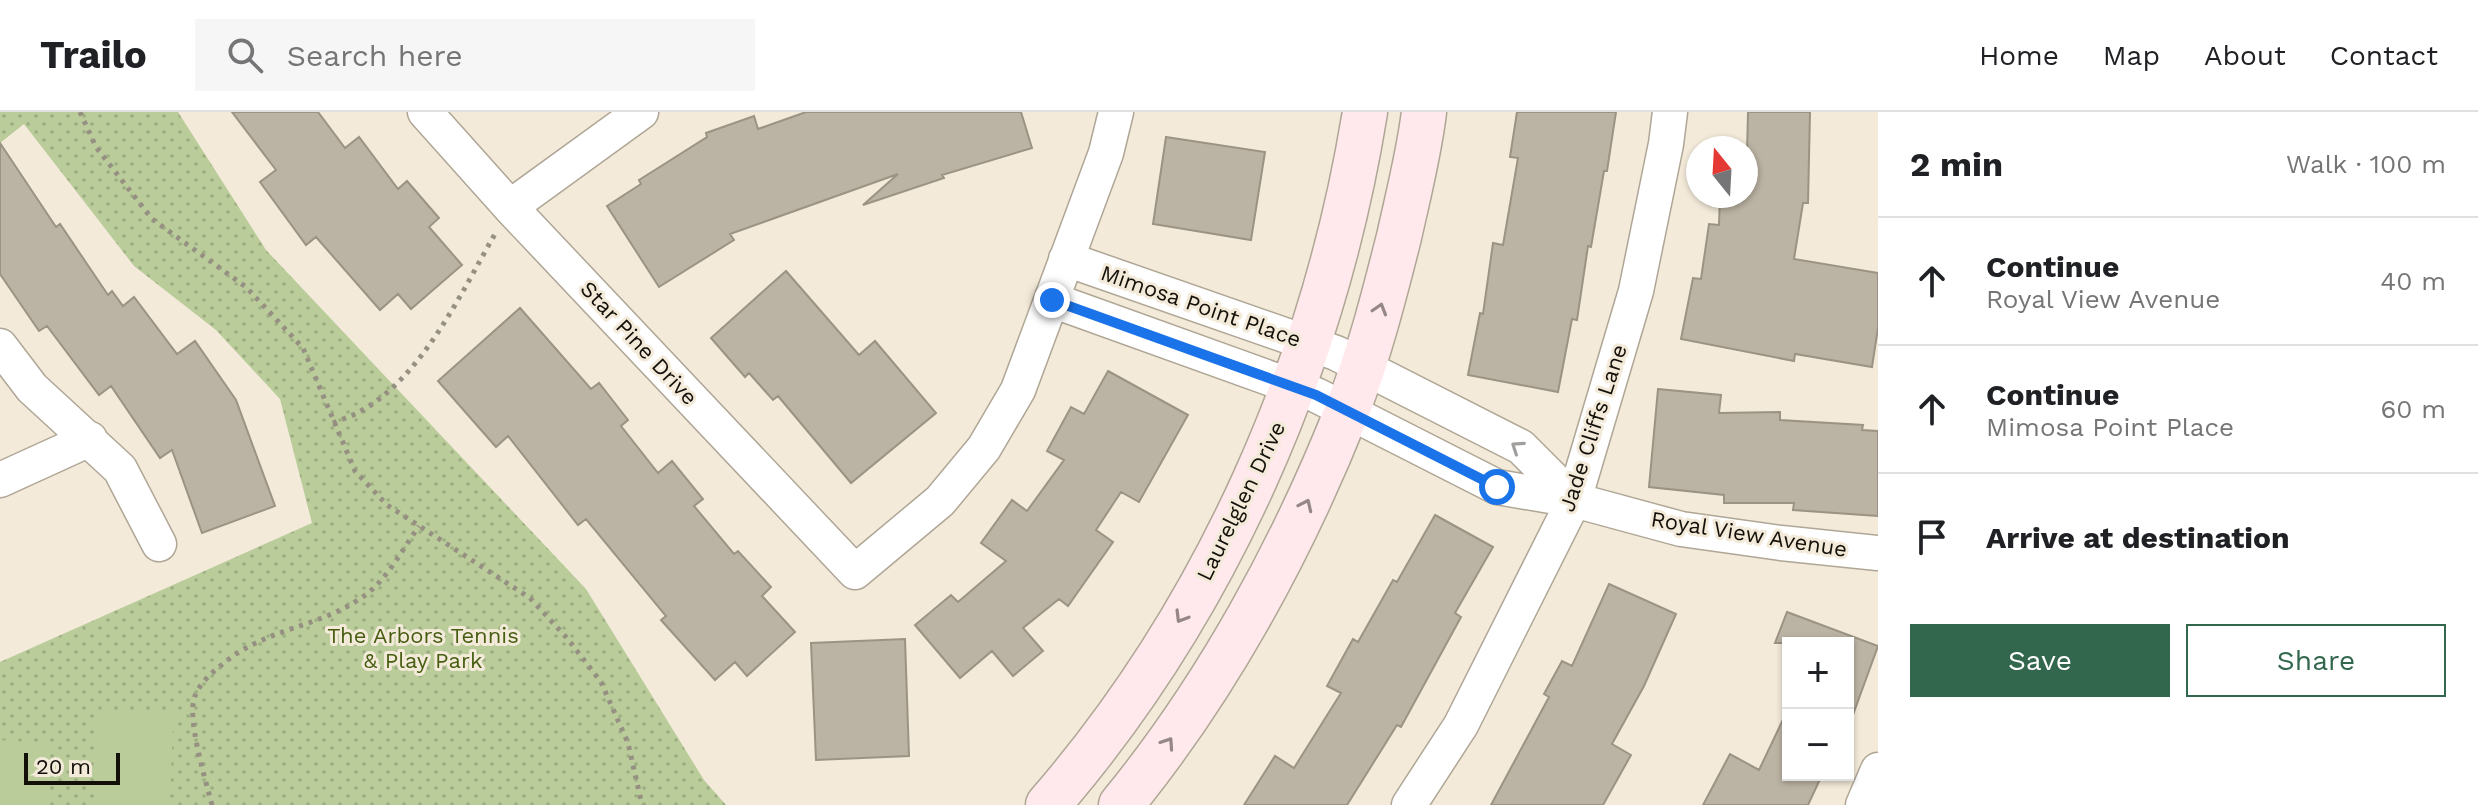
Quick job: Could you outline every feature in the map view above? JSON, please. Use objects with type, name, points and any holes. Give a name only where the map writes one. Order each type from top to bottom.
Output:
[{"type":"street","name":"Star Pine Drive","points":[[425,112],[510,207],[855,572],[940,501],[984,448],[1018,390],[1052,300]]},
{"type":"street","points":[[510,207],[641,112]]},
{"type":"street","points":[[1052,300],[1106,153],[1116,112]]},
{"type":"street","name":"Laurelglen Drive","points":[[1121,805],[1189,712],[1244,623],[1304,509],[1319,398],[1337,354],[1344,224],[1365,112]]},
{"type":"street","name":"Laurelglen Drive","points":[[1048,805],[1112,723],[1198,589],[1243,507],[1319,398],[1337,354],[1401,228],[1424,112]]},
{"type":"street","name":"Jade Cliffs Lane","points":[[1409,805],[1461,725],[1574,500],[1636,291],[1670,112]]},
{"type":"street","name":"Mimosa Point Place","points":[[1066,259],[1337,354]]},
{"type":"street","name":"Mimosa Point Place","points":[[1052,300],[1319,398]]},
{"type":"street","points":[[0,346],[32,388],[120,469],[159,544]]},
{"type":"street","name":"Royal View Avenue","points":[[1337,354],[1521,447],[1574,500]]},
{"type":"street","name":"Royal View Avenue","points":[[1319,398],[1497,487],[1574,500],[1681,529],[1878,553]]},
{"type":"street","points":[[0,480],[90,439]]},
{"type":"street","points":[[1863,805],[1878,770]]},
{"type":"path","points":[[80,112],[96,147],[152,219],[246,287],[303,348],[355,471],[387,505],[530,598],[567,638],[601,682],[628,743],[642,805]]},
{"type":"path","points":[[333,423],[363,410],[405,376],[446,319],[510,207]]},
{"type":"path","points":[[212,805],[193,726],[194,698],[208,677],[227,659],[255,641],[337,611],[363,597],[384,576],[419,526]]},
{"type":"green space","name":"The Arbors Tennis & Play Park","points":[[0,112],[178,112],[266,250],[586,589],[704,780],[726,805],[0,805],[0,662],[312,523],[280,399],[216,330],[134,266],[24,124],[0,143]]},
{"type":"green space","points":[[97,710],[174,711],[169,805],[96,805]]},
{"type":"green space","points":[[0,740],[47,744],[48,805],[0,805]]},
{"type":"building","points":[[232,112],[318,112],[345,148],[359,137],[398,189],[407,181],[439,218],[429,227],[462,265],[411,309],[398,294],[380,310],[316,237],[306,245],[260,182],[276,170]]},
{"type":"building","points":[[806,112],[1021,112],[1032,148],[942,175],[944,178],[863,205],[898,174],[730,234],[734,240],[659,287],[607,206],[641,184],[639,180],[707,137],[706,133],[754,116],[758,129]]},
{"type":"building","points":[[1517,112],[1616,112],[1607,171],[1604,171],[1591,247],[1588,246],[1577,320],[1572,319],[1558,392],[1468,375],[1480,313],[1483,314],[1493,243],[1503,245],[1518,158],[1510,157]]},
{"type":"building","points":[[1748,112],[1810,112],[1808,203],[1803,203],[1794,259],[1878,273],[1878,328],[1872,367],[1795,354],[1794,361],[1681,339],[1693,278],[1701,279],[1709,224],[1719,225],[1720,208],[1758,208],[1758,136],[1747,136]]},
{"type":"building","points":[[1166,137],[1265,152],[1251,240],[1153,224]]},
{"type":"building","points":[[0,143],[56,227],[60,224],[108,295],[112,291],[123,306],[134,297],[177,354],[195,341],[236,400],[275,506],[202,533],[172,450],[160,458],[111,386],[99,395],[47,326],[39,331],[0,274]]},
{"type":"building","points":[[786,271],[859,355],[875,341],[936,413],[851,483],[778,396],[773,400],[749,373],[745,377],[711,338]]},
{"type":"building","points":[[520,308],[591,389],[599,383],[628,420],[621,426],[658,473],[672,461],[703,499],[694,506],[734,554],[738,551],[771,587],[762,596],[795,632],[747,676],[735,662],[715,680],[661,620],[666,616],[586,519],[578,525],[508,436],[496,447],[438,381]]},
{"type":"building","points":[[1108,371],[1188,415],[1139,502],[1121,492],[1096,530],[1113,542],[1068,606],[1059,599],[1023,628],[1043,651],[1013,676],[992,651],[960,678],[915,625],[951,595],[958,602],[1006,561],[981,543],[1012,500],[1027,511],[1064,460],[1047,451],[1071,407],[1084,414]]},
{"type":"building","points":[[1658,389],[1721,395],[1719,413],[1780,412],[1780,420],[1863,425],[1862,430],[1878,431],[1878,516],[1793,510],[1794,503],[1724,503],[1724,495],[1649,487]]},
{"type":"building","points":[[1435,515],[1493,547],[1455,613],[1461,617],[1401,727],[1397,725],[1347,805],[1244,805],[1275,756],[1294,768],[1341,693],[1327,686],[1353,639],[1358,642]]},
{"type":"building","points":[[1609,584],[1676,614],[1644,686],[1612,744],[1631,755],[1603,805],[1491,805],[1549,697],[1544,694],[1562,661],[1572,666]]},
{"type":"building","points":[[1787,612],[1854,637],[1782,637],[1782,643],[1775,643]]},
{"type":"building","points":[[1854,637],[1878,646],[1854,712]]},
{"type":"building","points":[[905,639],[909,756],[816,760],[811,643]]},
{"type":"building","points":[[1782,722],[1782,781],[1819,781],[1808,805],[1703,805],[1730,754],[1759,770]]},
{"type":"route","points":[[1052,300],[1316,395],[1497,487]]}]
